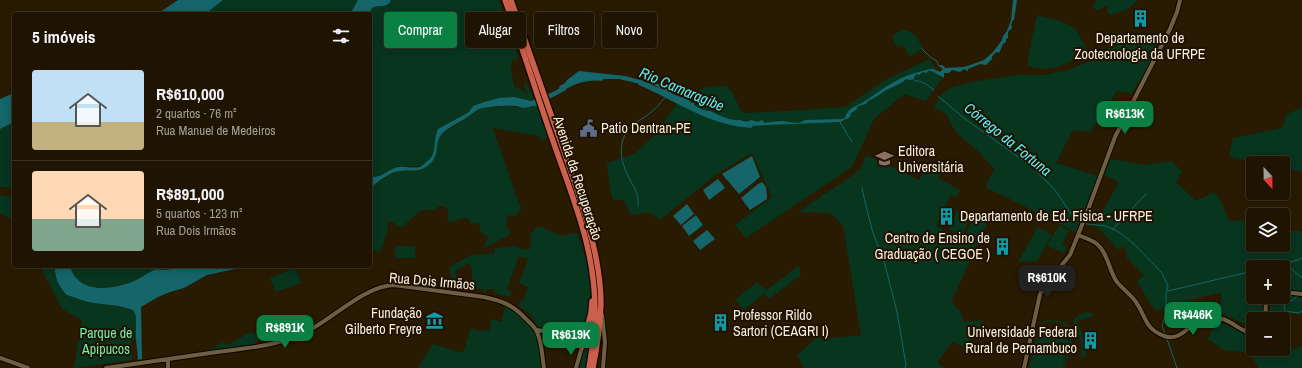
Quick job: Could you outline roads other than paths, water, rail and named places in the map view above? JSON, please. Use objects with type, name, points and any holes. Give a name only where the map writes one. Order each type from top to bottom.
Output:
[{"type":"highway","name":"Avenida da Recuperação","points":[[505,0],[540,92]]},
{"type":"highway","name":"Avenida da Recuperação","points":[[511,0],[579,212],[587,244],[594,287],[596,316],[589,368]]},
{"type":"highway","name":"Avenida da Recuperação","points":[[546,110],[591,233],[598,274],[601,304],[598,340],[593,368]]},
{"type":"highway","points":[[582,347],[591,313],[594,287]]},
{"type":"main road","points":[[1024,368],[1040,294],[1046,283],[1070,254],[1115,137],[1170,29],[1180,0]]},
{"type":"main road","points":[[1078,235],[1091,240],[1099,246],[1103,251],[1116,280],[1136,302],[1149,326],[1157,332],[1168,337],[1176,337],[1199,322],[1216,318],[1225,320],[1246,331]]},
{"type":"main road","name":"Rua Dois Irmãos","points":[[106,368],[267,345],[289,339],[308,331],[372,291],[388,285],[484,297],[499,300],[512,306],[521,313],[536,330],[541,345],[544,368]]},
{"type":"main road","points":[[1290,293],[1302,294]]},
{"type":"main road","name":"Avenida da Recuperação","points":[[601,304],[605,342],[603,368]]},
{"type":"main road","points":[[536,330],[545,331],[582,347],[576,368]]},
{"type":"main road","points":[[0,358],[27,368]]},
{"type":"main road","points":[[168,360],[168,368]]},
{"type":"water","points":[[178,0],[223,0],[208,12],[160,12]]},
{"type":"water","points":[[358,0],[391,0],[386,5],[373,8],[370,12],[351,12]]},
{"type":"water","name":"Rio Camaragibe","points":[[1013,0],[1017,0],[1014,20],[1011,24],[1012,28],[1008,32],[1008,38],[1003,44],[999,53],[995,53],[986,65],[980,64],[968,69],[968,71],[964,69],[960,72],[952,70],[949,73],[944,73],[944,78],[932,71],[928,71],[926,74],[925,72],[919,75],[916,74],[913,79],[906,79],[900,84],[888,89],[868,101],[866,104],[858,106],[856,110],[851,113],[850,117],[840,122],[747,126],[740,121],[732,123],[696,111],[689,105],[654,85],[649,86],[619,79],[598,79],[588,76],[569,82],[566,90],[536,106],[524,108],[516,106],[502,106],[479,109],[447,129],[441,135],[436,155],[431,163],[426,167],[419,170],[403,170],[395,172],[372,187],[373,177],[379,176],[398,167],[420,167],[424,164],[434,152],[438,129],[469,112],[473,106],[499,98],[514,97],[531,101],[562,87],[567,80],[579,71],[625,76],[646,83],[659,84],[673,94],[694,103],[694,105],[701,110],[710,111],[732,121],[740,120],[746,122],[751,120],[757,122],[762,120],[765,123],[782,121],[797,123],[805,120],[842,119],[845,118],[846,114],[853,108],[879,91],[907,76],[931,69],[940,72],[943,69],[939,66],[941,65],[945,68],[964,67],[984,60],[993,52],[1002,40],[1011,20]]},
{"type":"water","points":[[12,94],[12,123],[0,129],[0,99]]},
{"type":"water","points":[[752,156],[760,177],[739,194],[722,174]]},
{"type":"water","points":[[718,179],[725,188],[709,200],[703,190]]},
{"type":"water","points":[[762,182],[766,188],[767,199],[750,210],[741,198]]},
{"type":"water","points":[[687,204],[694,214],[681,225],[673,216]]},
{"type":"water","points":[[696,215],[703,225],[689,236],[682,226]]},
{"type":"water","points":[[707,230],[715,239],[700,250],[693,241]]},
{"type":"water","points":[[54,268],[71,268],[74,275],[80,281],[96,288],[105,288],[132,282],[151,271],[156,270],[176,268],[240,268],[207,275],[184,288],[158,297],[141,307],[142,359],[138,360],[136,316],[133,310],[119,306],[88,302],[67,295],[57,281]]},
{"type":"waterway","points":[[921,48],[930,57],[937,61],[938,65],[940,66]]},
{"type":"waterway","name":"Rio Camaragibe","points":[[562,88],[581,80],[601,78]]},
{"type":"waterway","name":"Córrego da Fortuna","points":[[913,78],[915,81],[923,82],[934,90]]},
{"type":"waterway","name":"Rio Camaragibe","points":[[641,83],[707,115],[721,120],[750,125]]},
{"type":"waterway","points":[[638,206],[637,194],[626,171],[622,158],[621,152],[623,139],[631,126],[647,116],[667,95]]},
{"type":"waterway","name":"Córrego da Fortuna","points":[[938,96],[964,118],[1032,167],[1055,190],[1072,215],[1081,221]]},
{"type":"waterway","points":[[840,122],[852,142]]},
{"type":"waterway","points":[[862,188],[873,233],[884,261],[897,312],[906,365],[905,368]]},
{"type":"waterway","points":[[1113,229],[1146,194]]},
{"type":"waterway","name":"Córrego da Fortuna","points":[[1084,223],[1106,226],[1119,232],[1135,245],[1162,273],[1168,286],[1166,295],[1166,312],[1162,326],[1165,334]]},
{"type":"waterway","points":[[1290,262],[1302,258]]},
{"type":"waterway","points":[[1290,268],[1302,278]]},
{"type":"waterway","points":[[1168,291],[1246,273]]},
{"type":"waterway","points":[[1298,295],[1284,305],[1285,311],[1299,313],[1302,311]]},
{"type":"waterway","name":"Córrego da Fortuna","points":[[1167,339],[1177,368]]},
{"type":"place","name":"Departamento de Zootecnologia da UFRPE","points":[[1140,18]]},
{"type":"place","name":"Patio Dentran-PE","points":[[588,128]]},
{"type":"place","name":"Editora Universitária","points":[[885,159]]},
{"type":"place","name":"Departamento de Ed. Física - UFRPE","points":[[947,216]]},
{"type":"place","name":"Centro de Ensino de Graduação ( CEGOE )","points":[[1003,246]]},
{"type":"place","name":"Fundação Gilberto Freyre","points":[[435,321]]},
{"type":"place","name":"Professor Rildo Sartori (CEAGRI I)","points":[[720,323]]},
{"type":"place","name":"Universidade Federal Rural de Pernambuco","points":[[1090,340]]},
{"type":"park label","name":"Parque de Apipucos","points":[[106,342]]}]
